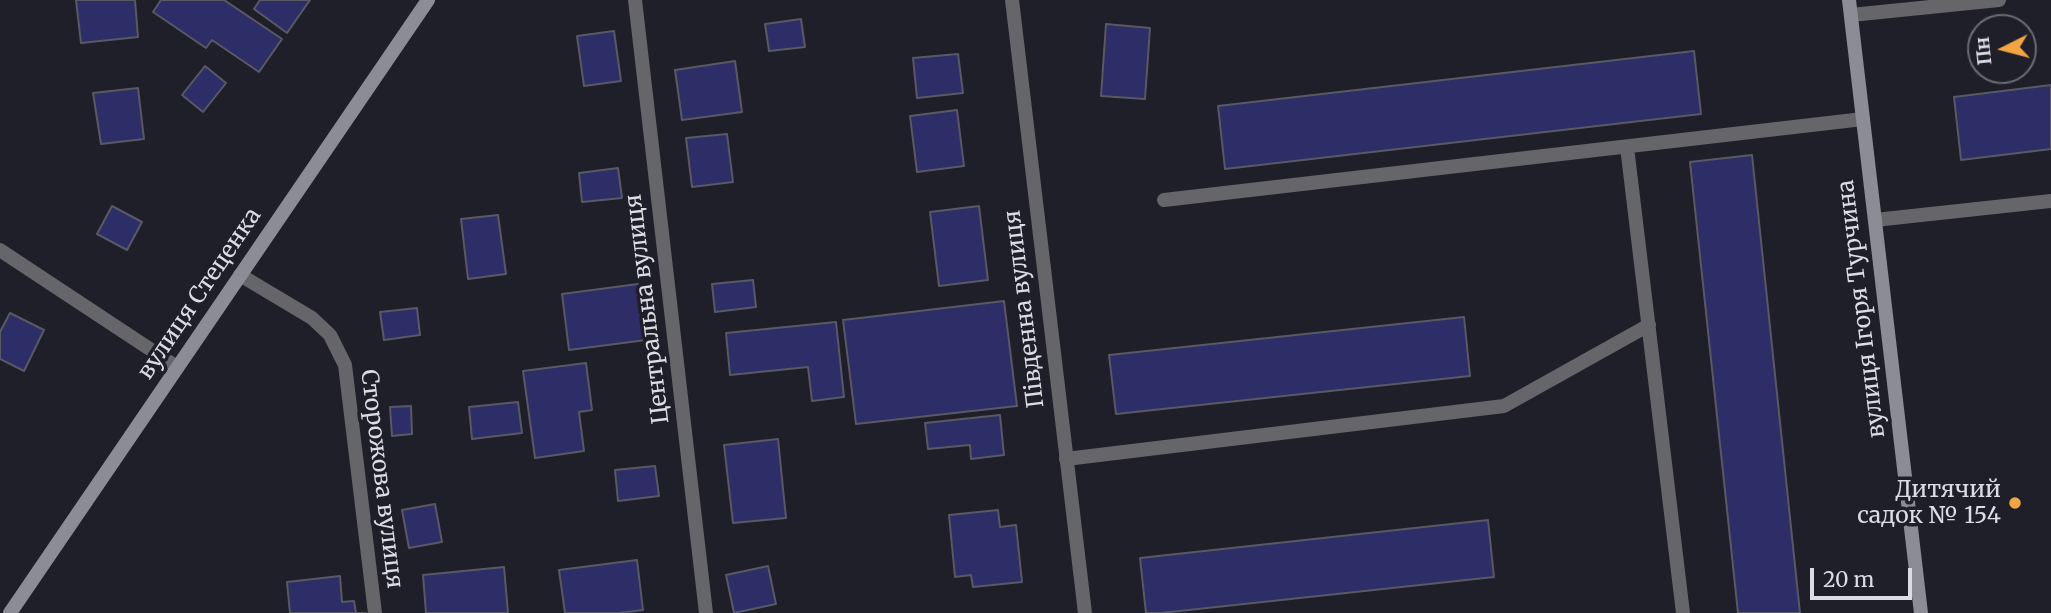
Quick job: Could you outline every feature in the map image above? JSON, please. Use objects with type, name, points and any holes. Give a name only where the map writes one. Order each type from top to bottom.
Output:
[{"type":"main road","name":"вулиця Стеценка","points":[[10,613],[428,0]]},
{"type":"main road","name":"вулиця Ігоря Турчина","points":[[1850,7],[1921,613]]},
{"type":"street","name":"Центральна вулиця","points":[[635,0],[706,613]]},
{"type":"street","name":"Південна вулиця","points":[[1012,0],[1085,613]]},
{"type":"street","points":[[1850,7],[1999,0]]},
{"type":"street","points":[[1164,200],[1863,119]]},
{"type":"street","points":[[1627,147],[1683,613]]},
{"type":"street","points":[[1875,220],[2051,201]]},
{"type":"street","points":[[0,250],[177,368]]},
{"type":"street","name":"Сторожова вулиця","points":[[240,275],[312,318],[330,335],[345,365],[375,613]]},
{"type":"street","points":[[1066,459],[1504,406],[1649,325]]},
{"type":"building","points":[[76,0],[135,0],[138,37],[81,43]]},
{"type":"building","points":[[161,0],[224,0],[282,39],[259,72],[212,40],[206,48],[153,12]]},
{"type":"building","points":[[260,0],[310,0],[287,33],[254,9]]},
{"type":"building","points":[[801,19],[805,47],[769,51],[765,24]]},
{"type":"building","points":[[1106,24],[1150,28],[1145,99],[1101,96]]},
{"type":"building","points":[[614,31],[621,81],[584,86],[577,36]]},
{"type":"building","points":[[1694,51],[1701,114],[1225,169],[1218,106]]},
{"type":"building","points":[[958,54],[963,93],[917,98],[913,58]]},
{"type":"building","points":[[735,61],[742,112],[682,120],[675,70]]},
{"type":"building","points":[[205,66],[226,83],[203,112],[182,95]]},
{"type":"building","points":[[2051,85],[2051,149],[1961,160],[1954,97]]},
{"type":"building","points":[[138,88],[144,139],[101,144],[93,93]]},
{"type":"building","points":[[957,110],[964,166],[917,172],[910,116]]},
{"type":"building","points":[[727,134],[733,182],[692,187],[686,138]]},
{"type":"building","points":[[1752,155],[1800,613],[1738,613],[1690,162]]},
{"type":"building","points":[[618,168],[622,198],[582,202],[579,173]]},
{"type":"building","points":[[112,206],[142,222],[127,250],[97,234]]},
{"type":"building","points":[[979,206],[988,280],[939,286],[930,212]]},
{"type":"building","points":[[498,215],[506,274],[468,279],[461,219]]},
{"type":"building","points":[[753,280],[756,307],[715,312],[712,284]]},
{"type":"building","points":[[638,284],[646,340],[569,350],[562,294]]},
{"type":"building","points":[[1004,301],[1017,406],[856,424],[843,320]]},
{"type":"building","points":[[417,308],[420,335],[384,340],[380,312]]},
{"type":"building","points":[[10,313],[44,330],[24,371],[0,359],[0,332]]},
{"type":"building","points":[[1464,317],[1470,376],[1116,414],[1109,355]]},
{"type":"building","points":[[836,322],[844,397],[812,401],[808,367],[730,375],[726,333]]},
{"type":"building","points":[[586,363],[592,410],[579,412],[584,451],[535,458],[523,371]]},
{"type":"building","points":[[518,402],[522,433],[472,439],[469,407]]},
{"type":"building","points":[[411,406],[412,434],[392,436],[390,407]]},
{"type":"building","points":[[1000,415],[1004,455],[971,459],[970,445],[928,449],[925,423]]},
{"type":"building","points":[[778,439],[786,518],[733,523],[724,445]]},
{"type":"building","points":[[655,466],[659,496],[618,501],[615,470]]},
{"type":"building","points":[[435,504],[442,542],[409,548],[402,510]]},
{"type":"building","points":[[998,510],[1000,527],[1016,525],[1022,582],[973,587],[971,575],[955,577],[949,515]]},
{"type":"building","points":[[1488,520],[1494,577],[1146,613],[1140,558]]},
{"type":"building","points":[[637,560],[643,610],[565,613],[559,570]]},
{"type":"building","points":[[768,566],[776,604],[734,613],[726,575]]},
{"type":"building","points":[[504,567],[508,613],[426,613],[423,575]]},
{"type":"building","points":[[340,576],[342,602],[354,601],[356,613],[290,613],[287,582]]},
{"type":"place","name":"Дитячий садок № 154","points":[[2015,503]]}]
